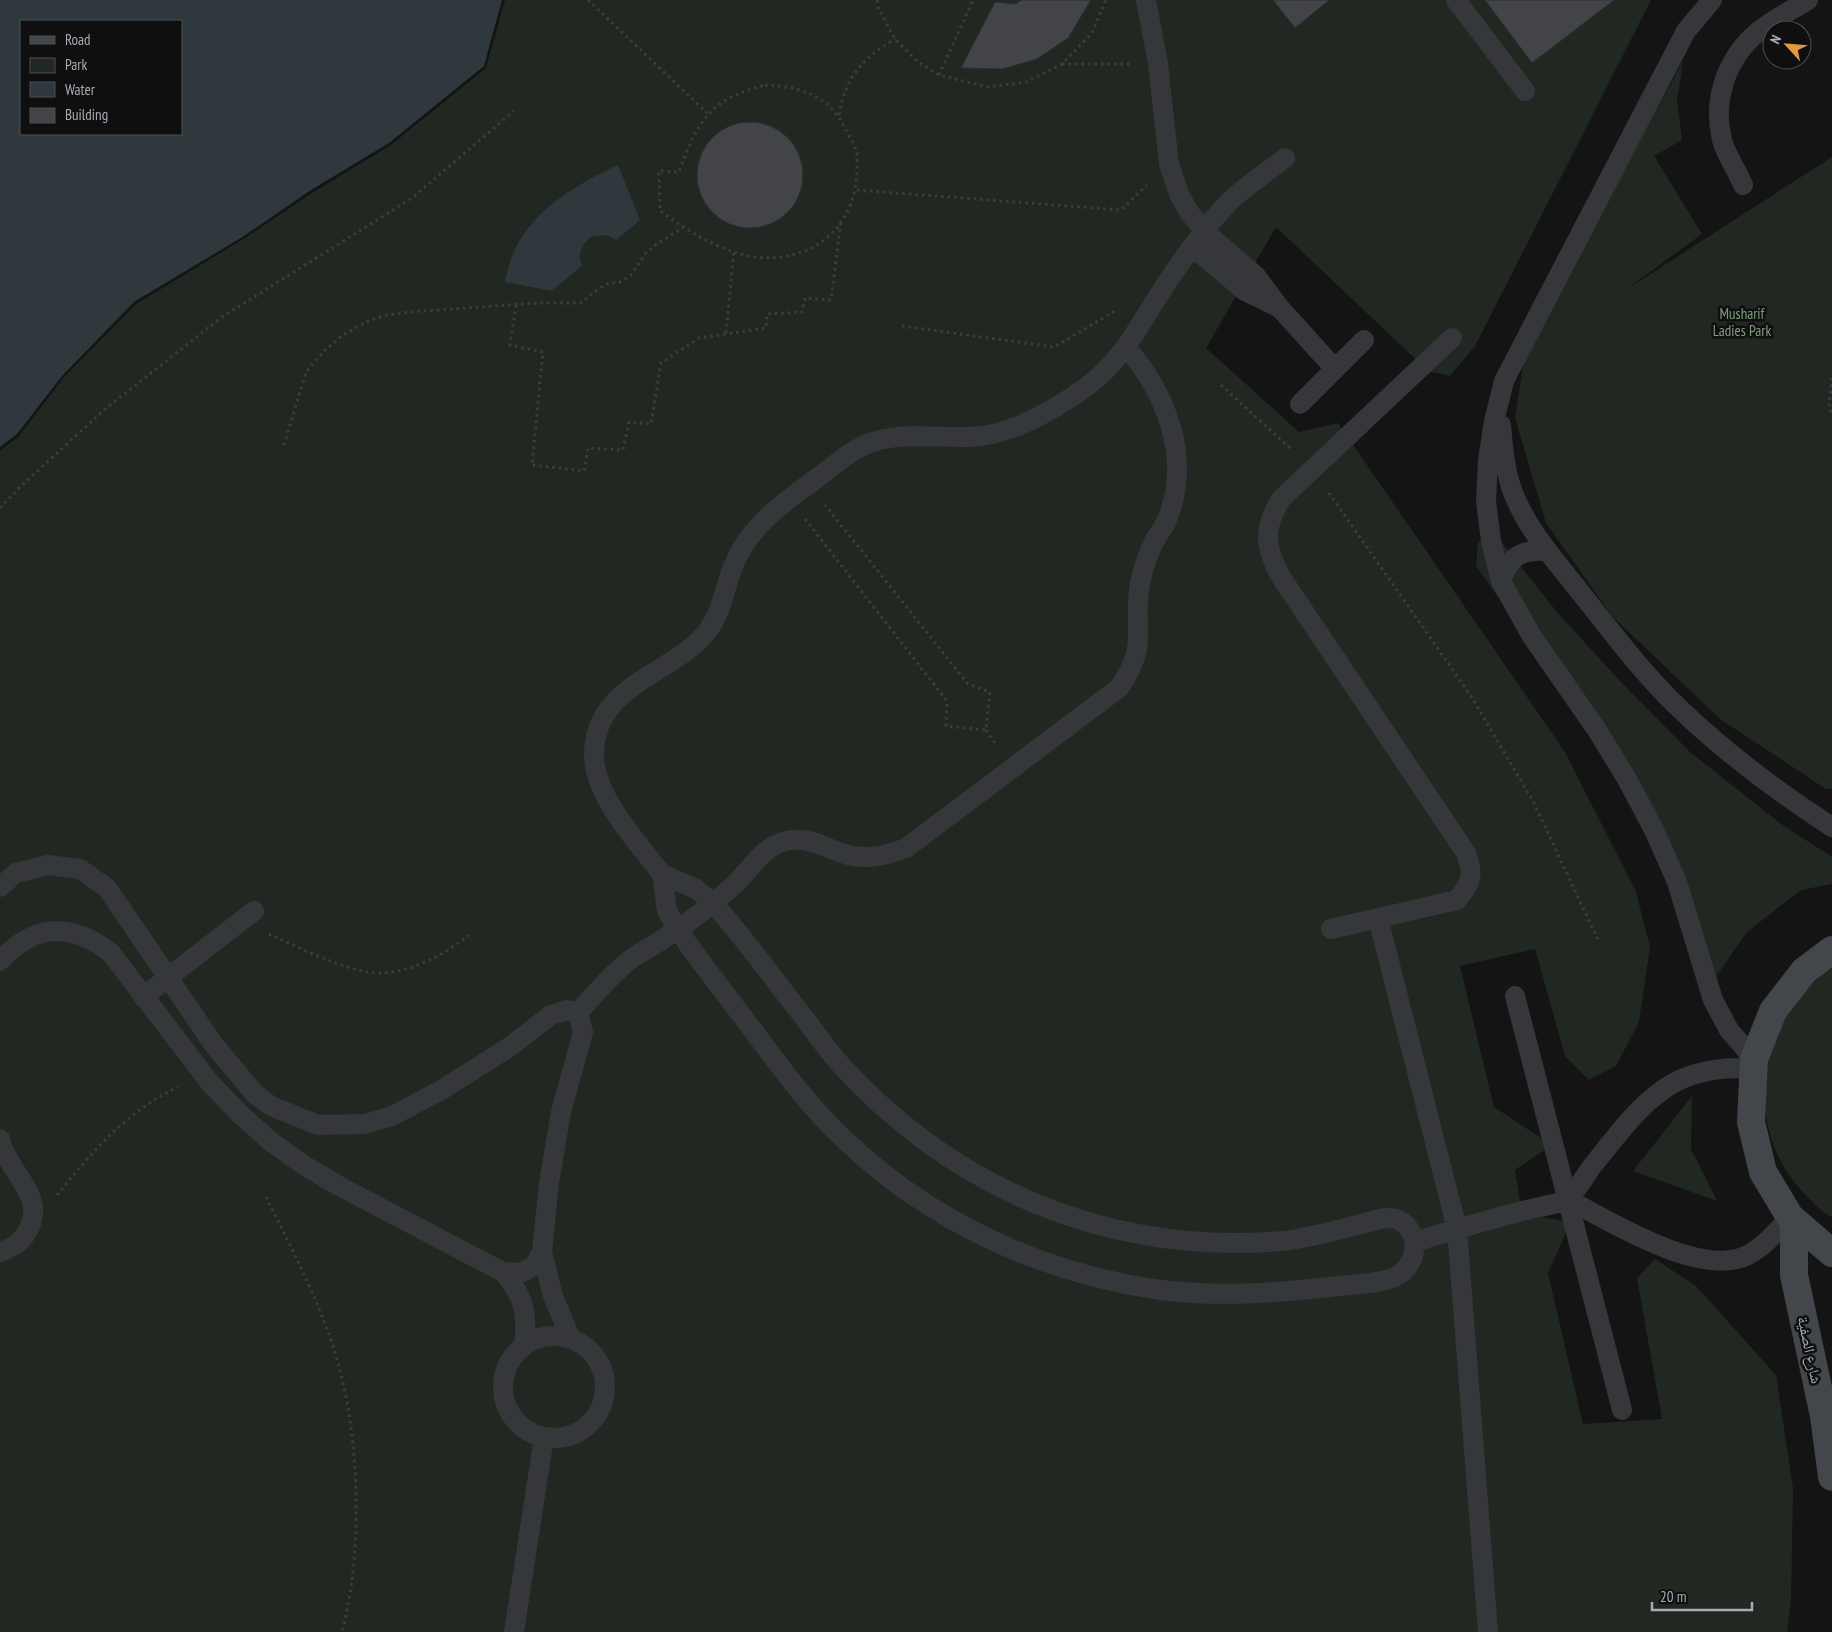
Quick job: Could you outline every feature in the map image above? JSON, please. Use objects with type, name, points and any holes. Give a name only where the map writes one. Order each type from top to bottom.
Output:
[{"type":"main road","points":[[1832,950],[1804,971],[1773,1011],[1753,1064],[1751,1122],[1763,1172],[1792,1220],[1832,1253]]},
{"type":"main road","name":"شارع الصفية","points":[[1792,1220],[1794,1274],[1824,1416],[1832,1477]]},
{"type":"lane","points":[[1146,0],[1158,64],[1169,164],[1179,194],[1189,212],[1199,240],[1245,291],[1279,307],[1335,369]]},
{"type":"lane","points":[[1456,0],[1525,91]]},
{"type":"lane","points":[[1414,1242],[1567,1199],[1626,1125],[1665,1087],[1707,1070],[1753,1064],[1729,1030],[1713,1000],[1677,882],[1654,830],[1598,730],[1531,635],[1501,581],[1486,501],[1491,436],[1504,381],[1686,31],[1712,0]]},
{"type":"lane","points":[[1743,184],[1723,141],[1718,116],[1721,92],[1728,68],[1742,47],[1760,30],[1808,0]]},
{"type":"lane","points":[[662,874],[696,889],[713,903],[840,1064],[890,1114],[946,1157],[1008,1192],[1074,1219],[1143,1236],[1213,1243],[1284,1241],[1385,1218],[1398,1220],[1412,1234],[1416,1250],[1410,1266],[1396,1277],[1380,1281],[1294,1291],[1224,1294],[1145,1287],[1086,1276],[1021,1254],[958,1223],[924,1202],[899,1186],[846,1141],[798,1090],[678,930],[667,911],[662,874],[608,802],[597,779],[594,755],[598,730],[609,708],[626,690],[685,652],[706,633],[721,608],[728,580],[744,544],[770,514],[851,453],[878,440],[892,437],[974,437],[1003,430],[1032,420],[1085,388],[1109,370],[1127,348],[1169,279],[1228,203],[1285,158]]},
{"type":"lane","points":[[1331,929],[1457,900],[1468,887],[1472,869],[1466,853],[1272,560],[1267,539],[1270,517],[1281,498],[1452,338]]},
{"type":"lane","points":[[1300,404],[1364,340]]},
{"type":"lane","points":[[578,1014],[607,979],[628,961],[678,930],[713,903],[736,883],[760,856],[773,847],[790,840],[808,840],[845,854],[865,858],[886,855],[906,848],[1119,688],[1131,670],[1139,649],[1140,584],[1146,562],[1154,541],[1166,522],[1174,502],[1178,481],[1178,459],[1174,438],[1164,409],[1142,366],[1127,348]]},
{"type":"lane","points":[[1504,381],[1500,420],[1504,458],[1514,495],[1532,530],[1632,658],[1679,709],[1738,761],[1785,797],[1832,827]]},
{"type":"lane","points":[[1501,581],[1507,566],[1518,555],[1532,550],[1548,551]]},
{"type":"lane","points":[[0,887],[16,873],[48,865],[80,869],[106,888],[166,978],[214,1045],[255,1094],[271,1106],[318,1125],[365,1124],[392,1116],[444,1089],[508,1048],[551,1015],[567,1010],[578,1014]]},
{"type":"lane","points":[[143,997],[247,916]]},
{"type":"lane","points":[[1378,918],[1457,1229],[1488,1632]]},
{"type":"lane","points":[[0,961],[13,947],[32,936],[53,930],[74,932],[94,940],[111,953],[203,1075],[239,1113],[270,1141],[305,1166],[503,1272],[516,1287],[524,1305],[527,1325],[524,1345]]},
{"type":"lane","points":[[1515,996],[1622,1410]]},
{"type":"lane","points":[[571,1339],[553,1296],[542,1252],[549,1183],[561,1112],[583,1032],[578,1014]]},
{"type":"lane","points":[[0,1139],[9,1163],[31,1195],[34,1211],[30,1227],[22,1240],[10,1249],[0,1252]]},
{"type":"lane","points":[[1567,1199],[1653,1243],[1706,1261],[1726,1261],[1746,1256],[1764,1245],[1792,1220]]},
{"type":"lane","points":[[503,1272],[520,1273],[534,1266],[542,1252]]},
{"type":"lane","points":[[546,1336],[559,1336],[571,1339],[589,1350],[601,1368],[605,1389],[599,1410],[586,1427],[566,1437],[544,1437],[526,1430],[512,1416],[504,1398],[503,1378],[510,1360],[524,1345],[546,1336]]},
{"type":"lane","points":[[514,1632],[544,1437]]},
{"type":"path","points":[[588,0],[707,113]]},
{"type":"path","points":[[877,0],[895,39],[918,62],[939,75],[987,87],[1026,82],[1062,64],[1092,33],[1106,0]]},
{"type":"path","points":[[939,75],[973,0]]},
{"type":"path","points":[[838,115],[842,92],[855,70],[873,52],[895,39]]},
{"type":"path","points":[[1062,64],[1158,64]]},
{"type":"path","points":[[766,84],[793,87],[818,97],[838,115],[856,150],[857,190],[847,215],[829,236],[807,251],[780,257],[753,256],[734,251],[683,228],[660,211],[659,171],[679,172],[687,151],[707,113],[739,91],[766,84]]},
{"type":"path","points":[[0,508],[18,488],[104,410],[222,317],[412,198],[514,111]]},
{"type":"path","points":[[857,190],[1121,210],[1169,164]]},
{"type":"path","points":[[516,305],[510,345],[543,352],[532,465],[584,471],[588,448],[623,450],[629,422],[651,424],[661,362],[699,338],[766,328],[767,314],[802,312],[805,298],[831,300],[841,221]]},
{"type":"path","points":[[284,445],[306,372],[324,351],[342,335],[368,321],[387,315],[516,305],[580,303],[607,284],[620,282],[631,275],[646,253],[658,242],[683,228]]},
{"type":"path","points":[[726,333],[734,251]]},
{"type":"path","points":[[902,326],[1054,347],[1120,308]]},
{"type":"path","points":[[1832,378],[1829,408],[1832,416]]},
{"type":"path","points":[[1220,385],[1312,469],[1471,696],[1534,803],[1600,942]]},
{"type":"path","points":[[789,499],[947,702],[946,726],[986,730],[990,692],[968,684],[809,484]]},
{"type":"path","points":[[247,916],[302,949],[363,972],[393,970],[430,960],[451,949],[469,935]]},
{"type":"path","points":[[30,1227],[95,1149],[116,1128],[171,1090],[203,1075]]},
{"type":"path","points":[[266,1197],[302,1268],[329,1333],[346,1396],[355,1472],[356,1540],[347,1613],[342,1632]]},
{"type":"green space","points":[[505,0],[1651,0],[1475,346],[1450,376],[1428,371],[1276,227],[1206,348],[1299,432],[1338,423],[1565,752],[1636,892],[1650,947],[1639,1022],[1616,1066],[1589,1080],[1565,1056],[1535,949],[1460,966],[1494,1107],[1552,1145],[1515,1170],[1522,1214],[1571,1222],[1548,1273],[1583,1424],[1662,1419],[1637,1278],[1655,1259],[1696,1286],[1776,1375],[1793,1488],[1791,1601],[1787,1632],[0,1632],[0,451],[19,436],[64,377],[136,304],[245,238],[312,193],[391,145],[486,68]]},
{"type":"green space","name":"Musharif Ladies Park","points":[[1683,61],[1677,101],[1682,140],[1654,156],[1702,234],[1624,291],[1832,157],[1832,789],[1826,789],[1720,719],[1612,616],[1546,523],[1515,418],[1525,353]]},
{"type":"green space","points":[[1485,538],[1502,543],[1557,612],[1620,681],[1690,752],[1781,824],[1832,857],[1832,884],[1801,890],[1747,932],[1704,994],[1695,957],[1647,831],[1604,747],[1476,566],[1478,542]]},
{"type":"green space","points":[[1832,968],[1832,1217],[1827,1215],[1801,1190],[1782,1164],[1770,1134],[1765,1103],[1766,1072],[1773,1041],[1787,1013],[1807,988]]},
{"type":"green space","points":[[1692,1096],[1691,1149],[1717,1201],[1633,1171]]},
{"type":"water","points":[[0,0],[502,0],[484,66],[389,143],[311,190],[244,236],[134,302],[62,376],[17,434],[0,447]]},
{"type":"water","points":[[618,165],[640,220],[616,240],[607,235],[591,237],[581,250],[582,266],[551,291],[505,282],[512,256],[520,240],[542,213],[571,190]]},
{"type":"building","points":[[1021,0],[1091,0],[1068,38],[1037,59],[1002,69],[961,68],[995,2],[1016,4]]},
{"type":"building","points":[[1273,0],[1329,0],[1295,28]]},
{"type":"building","points":[[1485,0],[1614,0],[1532,63]]},
{"type":"building","points":[[750,122],[770,126],[787,138],[799,155],[803,175],[799,195],[787,212],[770,224],[750,228],[730,224],[713,212],[701,195],[697,175],[701,155],[713,138],[730,126]]}]
